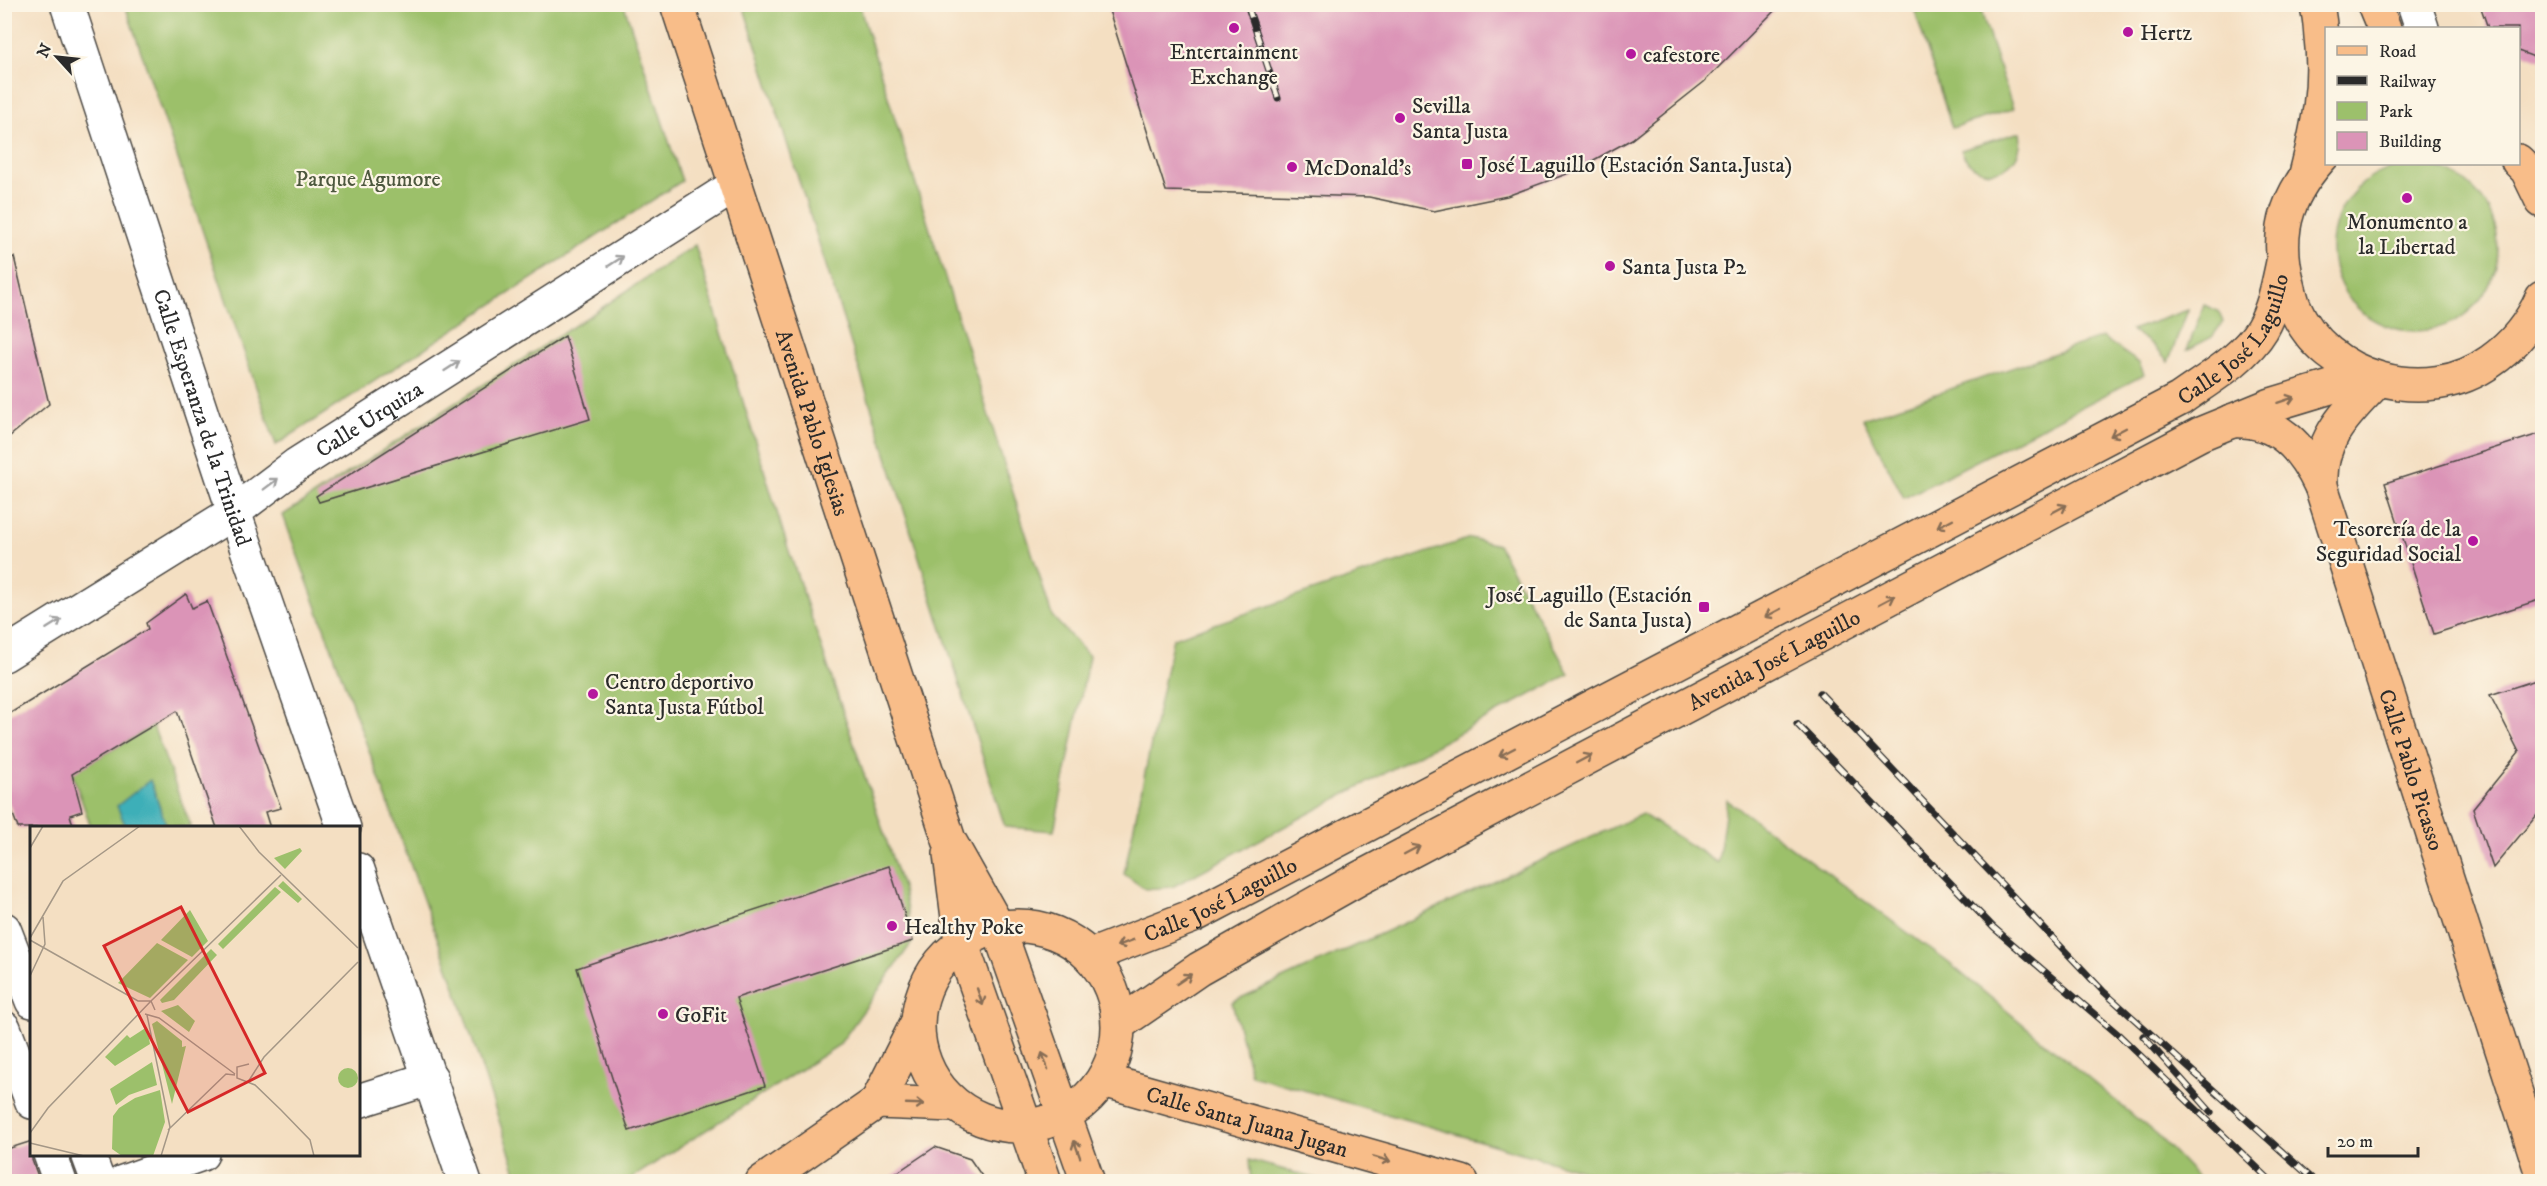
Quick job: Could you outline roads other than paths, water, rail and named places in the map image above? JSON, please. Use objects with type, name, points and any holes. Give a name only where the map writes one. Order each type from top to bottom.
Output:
[{"type":"main road","name":"Avenida Pablo Iglesias","points":[[677,4],[949,840]]},
{"type":"main road","points":[[2316,4],[2324,60],[2324,87],[2316,163],[2291,203],[2285,222],[2283,262],[2294,306],[2307,327],[2327,351],[2373,378],[2408,384],[2436,383],[2464,375],[2490,363],[2512,344],[2538,315]]},
{"type":"main road","points":[[2374,4],[2384,27]]},
{"type":"main road","points":[[2520,148],[2542,154]]},
{"type":"main road","points":[[2520,163],[2527,170],[2542,201]]},
{"type":"main road","name":"Calle José Laguillo","points":[[2170,405],[2234,360],[2249,346],[2262,329],[2274,302],[2283,262]]},
{"type":"main road","name":"Calle José Laguillo","points":[[2188,441],[2271,405],[2373,378]]},
{"type":"main road","name":"Calle Pablo Picasso","points":[[2373,378],[2330,435],[2320,470],[2321,486],[2542,1174]]},
{"type":"main road","name":"Avenida José Laguillo","points":[[1348,836],[2170,405]]},
{"type":"main road","points":[[2231,421],[2247,420],[2267,424],[2293,443],[2311,465],[2321,486]]},
{"type":"main road","name":"Avenida José Laguillo","points":[[1360,878],[2188,441]]},
{"type":"main road","name":"Calle José Laguillo","points":[[1090,956],[1192,916],[1348,836]]},
{"type":"main road","points":[[949,840],[998,927],[1088,1182]]},
{"type":"main road","points":[[949,840],[961,942],[1045,1182]]},
{"type":"main road","name":"Calle José Laguillo","points":[[1119,1024],[1199,969],[1360,878]]},
{"type":"main road","points":[[762,1182],[877,1102],[916,1025],[922,993],[938,965],[961,942],[998,927],[1024,925],[1051,930],[1076,941],[1090,956],[1111,987],[1119,1024],[1115,1053],[1103,1080],[1087,1100],[1065,1116],[1026,1127],[988,1123],[953,1105],[877,1102]]},
{"type":"main road","points":[[916,1025],[926,1069],[953,1105]]},
{"type":"main road","name":"Calle Santa Juana Jugan","points":[[1103,1080],[1462,1182]]},
{"type":"street","name":"Calle Esperanza de la Trinidad","points":[[67,4],[234,512],[343,826]]},
{"type":"street","points":[[2414,4],[2422,27]]},
{"type":"street","name":"Calle Urquiza","points":[[4,655],[234,512],[296,465],[735,185]]},
{"type":"street","points":[[360,876],[465,1182]]},
{"type":"street","points":[[4,929],[30,996]]},
{"type":"street","points":[[4,1028],[30,1097]]},
{"type":"street","points":[[360,1100],[431,1078]]},
{"type":"street","points":[[50,1156],[60,1182]]},
{"type":"street","points":[[88,1156],[98,1181],[101,1182]]},
{"type":"street","points":[[123,1182],[199,1156]]},
{"type":"water","points":[[150,780],[167,826],[126,826],[117,806]]},
{"type":"railway","points":[[1247,4],[1278,98]]},
{"type":"railway","points":[[1820,693],[2103,991],[2316,1182]]},
{"type":"railway","points":[[1797,724],[1994,928],[2120,1036],[2272,1182]]},
{"type":"railway","points":[[2143,1036],[2211,1112]]},
{"type":"place","name":"Entertainment Exchange","points":[[1234,28]]},
{"type":"place","name":"Hertz","points":[[2128,32]]},
{"type":"place","name":"cafestore","points":[[1631,54]]},
{"type":"place","name":"Sevilla Santa Justa","points":[[1400,118]]},
{"type":"place","name":"José Laguillo (Estación Santa.Justa)","points":[[1467,164]]},
{"type":"place","name":"McDonald's","points":[[1292,167]]},
{"type":"place","name":"Monumento a la Libertad","points":[[2407,198]]},
{"type":"place","name":"Santa Justa P2","points":[[1610,266]]},
{"type":"place","name":"Tesorería de la Seguridad Social","points":[[2473,541]]},
{"type":"place","name":"José Laguillo (Estación de Santa Justa)","points":[[1704,607]]},
{"type":"place","name":"Centro deportivo Santa Justa Fútbol","points":[[593,694]]},
{"type":"place","name":"Healthy Poke","points":[[892,926]]},
{"type":"place","name":"GoFit","points":[[663,1014]]},
{"type":"park label","name":"Parque Agumore","points":[[368,178]]}]
